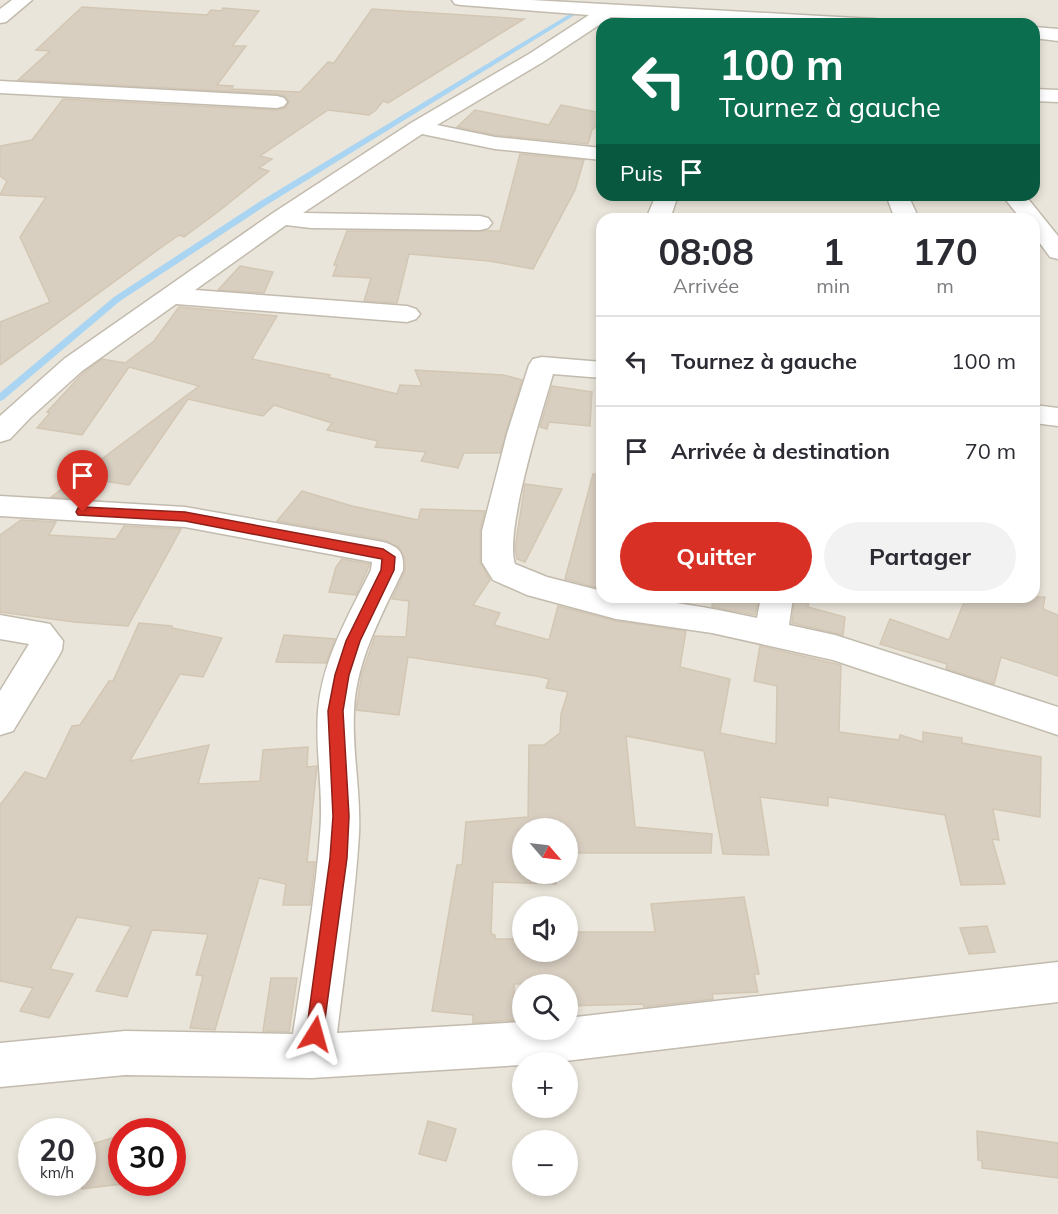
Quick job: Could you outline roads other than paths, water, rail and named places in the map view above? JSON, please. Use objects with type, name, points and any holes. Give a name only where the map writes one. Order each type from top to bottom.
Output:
[{"type":"street","points":[[0,18],[23,0]]},
{"type":"street","points":[[460,0],[607,11],[751,18]]},
{"type":"street","points":[[596,18],[607,11]]},
{"type":"street","points":[[0,433],[73,365],[174,296],[281,218],[418,127],[536,58],[596,18]]},
{"type":"street","points":[[1040,34],[1058,35]]},
{"type":"street","points":[[0,87],[277,102]]},
{"type":"street","points":[[1040,95],[1058,96]]},
{"type":"street","points":[[418,127],[495,143],[596,153]]},
{"type":"street","points":[[1018,201],[1027,213]]},
{"type":"street","points":[[281,218],[311,221],[480,223]]},
{"type":"street","points":[[1040,229],[1058,252]]},
{"type":"street","points":[[174,296],[407,314]]},
{"type":"street","points":[[596,369],[542,365],[521,434],[498,531],[499,566],[504,572],[538,587],[596,603]]},
{"type":"street","points":[[1040,415],[1058,417]]},
{"type":"street","points":[[0,506],[185,517],[383,554],[388,557],[387,570],[353,641],[342,675],[336,711],[341,816],[338,858],[312,1056]]},
{"type":"street","points":[[597,603],[616,608],[712,621],[835,648],[1058,723]]},
{"type":"street","points":[[771,634],[776,603]]},
{"type":"street","points":[[0,627],[38,633],[45,641],[45,650],[0,721]]},
{"type":"street","points":[[0,1065],[125,1053],[312,1056],[544,1042],[1058,982]]},
{"type":"waterway","points":[[0,398],[117,299],[262,204],[575,13]]}]
